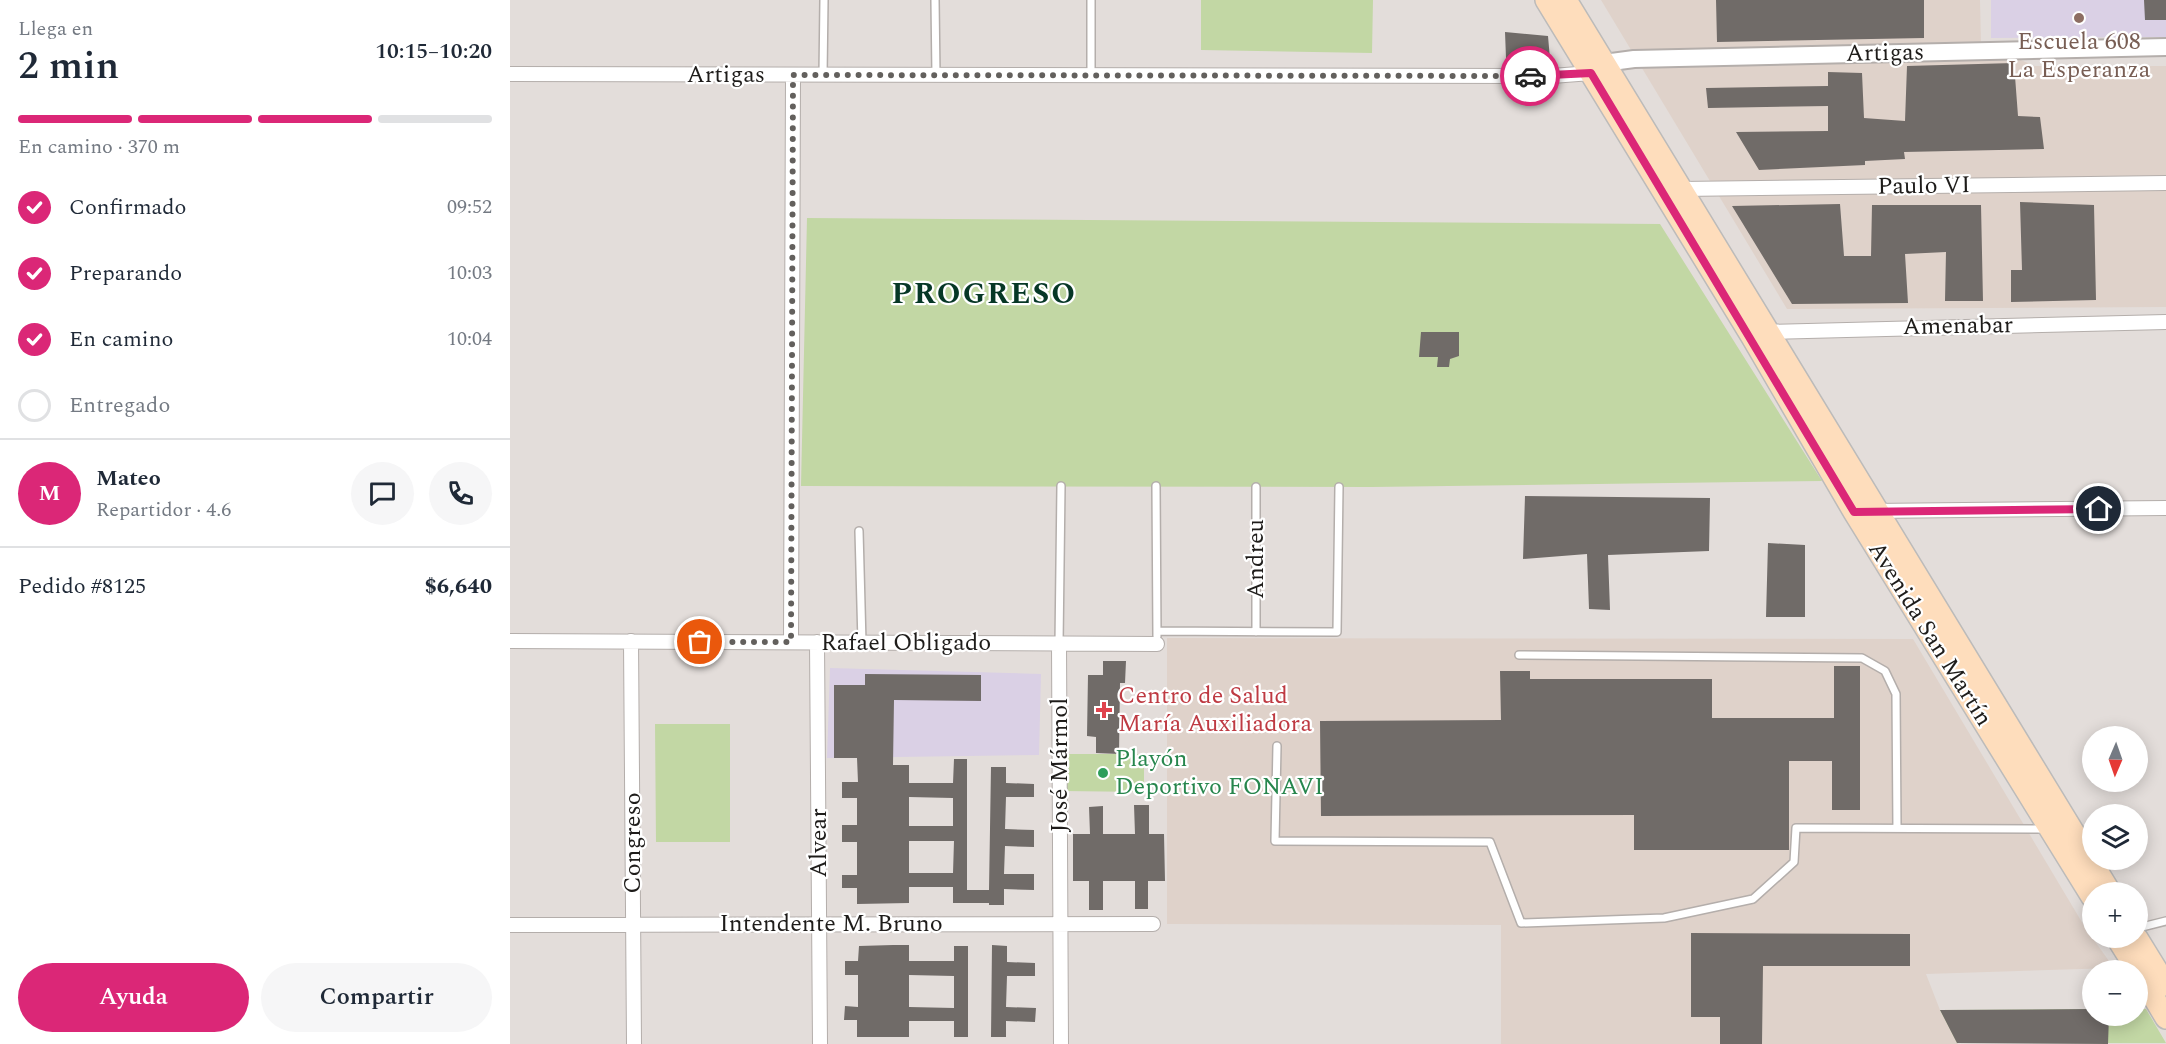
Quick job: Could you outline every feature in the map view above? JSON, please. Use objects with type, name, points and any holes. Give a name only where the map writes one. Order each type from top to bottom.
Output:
[{"type":"main road","name":"Avenida San Martín","points":[[1546,0],[1598,68],[1681,189],[1759,334]]},
{"type":"main road","name":"Avenida San Martín","points":[[1566,0],[1598,68],[1866,511],[2059,825],[2102,882]]},
{"type":"main road","name":"Avenida San Martín","points":[[2059,825],[2085,882]]},
{"type":"main road","points":[[2143,948],[2166,985]]},
{"type":"main road","points":[[2148,989],[2166,1018]]},
{"type":"street","name":"Artigas","points":[[510,74],[1552,76],[1634,59],[2166,47]]},
{"type":"street","points":[[791,642],[793,75]]},
{"type":"street","name":"Paulo VI","points":[[1681,189],[2166,183]]},
{"type":"street","name":"Amenabar","points":[[1759,334],[2166,322]]},
{"type":"street","points":[[1866,511],[2166,508]]},
{"type":"street","name":"Rafael Obligado","points":[[510,641],[1059,644],[1157,638]]},
{"type":"street","name":"Congreso","points":[[631,641],[634,1044]]},
{"type":"street","name":"Alvear","points":[[817,642],[820,1044]]},
{"type":"street","name":"José Mármol","points":[[1059,644],[1061,1044]]},
{"type":"street","name":"Intendente M. Bruno","points":[[510,925],[1153,924]]},
{"type":"lane","points":[[823,75],[824,0]]},
{"type":"lane","points":[[936,0],[936,75]]},
{"type":"lane","points":[[1091,0],[1091,74]]},
{"type":"lane","name":"José Mármol","points":[[1059,644],[1061,486]]},
{"type":"lane","points":[[1156,486],[1157,638]]},
{"type":"lane","name":"Andreu","points":[[1256,487],[1256,632]]},
{"type":"lane","name":"Rafael Obligado","points":[[1157,638],[1256,632],[1337,632],[1339,487]]},
{"type":"lane","points":[[859,531],[862,643]]},
{"type":"lane","points":[[1519,655],[1862,658],[1884,671],[1896,694],[1897,828]]},
{"type":"lane","points":[[1277,746],[1275,841],[1490,842],[1521,923],[1664,918],[1753,899],[1794,862],[1796,828],[2059,825]]},
{"type":"lane","points":[[2148,926],[2166,921]]},
{"type":"shaded area","points":[[1601,0],[1980,0],[1981,44],[2035,66],[2166,66],[2166,307],[1787,309]]},
{"type":"shaded area","name":"Escuela 608 La Esperanza","points":[[1991,0],[2166,0],[2166,37],[1991,38]]},
{"type":"shaded area","points":[[1167,638],[1913,639],[2082,922],[2082,948],[2100,948],[2108,960],[2082,960],[2082,969],[1926,974],[1940,1010],[1958,1044],[1501,1044],[1501,925],[1167,924]]},
{"type":"shaded area","points":[[830,668],[1041,674],[1039,755],[827,758]]},
{"type":"green space","points":[[1201,0],[1373,0],[1372,53],[1201,50]]},
{"type":"green space","points":[[807,218],[1660,224],[1822,481],[1371,487],[801,486]]},
{"type":"green space","points":[[655,724],[730,724],[730,842],[656,842]]},
{"type":"green space","name":"Playón Deportivo FONAVI","points":[[1063,754],[1144,754],[1144,792],[1063,791]]},
{"type":"green space","points":[[2082,1009],[2082,1026],[2148,1026],[2148,1012],[2166,1043],[1957,1043],[1940,1010]]},
{"type":"building","points":[[1716,0],[1924,0],[1924,38],[1717,42]]},
{"type":"building","points":[[2144,0],[2166,0],[2166,20],[2145,20]]},
{"type":"building","points":[[1505,32],[1548,36],[1550,59],[1506,58]]},
{"type":"building","points":[[2014,63],[2018,116],[2040,117],[2044,149],[1904,152],[1905,159],[1865,161],[1865,165],[1759,170],[1736,132],[1828,131],[1828,106],[1708,108],[1706,88],[1828,86],[1828,72],[1862,73],[1864,118],[1905,121],[1907,66]]},
{"type":"building","points":[[2020,202],[2094,205],[2096,300],[2011,302],[2011,270],[2022,270]]},
{"type":"building","points":[[1840,204],[1844,256],[1871,256],[1872,205],[1981,205],[1983,301],[1945,301],[1946,252],[1905,254],[1908,303],[1792,304],[1732,206]]},
{"type":"building","points":[[1421,332],[1459,332],[1459,356],[1450,359],[1449,367],[1437,367],[1438,357],[1419,357]]},
{"type":"building","points":[[1525,496],[1710,498],[1709,551],[1608,555],[1610,610],[1589,609],[1587,554],[1523,559]]},
{"type":"building","points":[[1768,543],[1805,545],[1805,617],[1766,617]]},
{"type":"building","points":[[1103,661],[1126,661],[1125,683],[1120,683],[1119,754],[1096,753],[1096,737],[1087,736],[1088,675],[1103,675]]},
{"type":"building","points":[[1834,666],[1860,666],[1860,810],[1832,810],[1832,761],[1789,761],[1789,850],[1634,850],[1634,815],[1321,816],[1320,721],[1501,720],[1500,671],[1530,671],[1530,679],[1712,679],[1712,718],[1834,718]]},
{"type":"building","points":[[865,674],[981,675],[981,701],[894,700],[893,765],[909,765],[909,783],[953,783],[954,759],[967,759],[967,890],[989,890],[991,767],[1006,767],[1006,783],[1034,784],[1034,797],[1006,797],[1005,829],[1034,830],[1034,847],[1005,846],[1004,874],[1034,874],[1034,890],[1004,889],[1004,905],[989,905],[989,903],[953,903],[953,887],[909,887],[909,903],[857,904],[857,888],[842,888],[842,875],[857,875],[857,842],[842,842],[842,825],[857,825],[857,798],[842,798],[842,782],[858,782],[857,758],[834,758],[834,685],[865,685]],"holes":[[[909,797],[953,798],[953,826],[909,826]],[[909,841],[954,841],[953,873],[909,873]]]},
{"type":"building","points":[[1134,805],[1149,805],[1149,834],[1164,834],[1165,881],[1148,881],[1148,909],[1135,909],[1135,881],[1103,881],[1103,910],[1089,910],[1089,881],[1073,881],[1073,834],[1090,834],[1089,807],[1103,806],[1103,834],[1135,834]]},
{"type":"building","points":[[1691,933],[1910,934],[1910,966],[1763,966],[1762,1044],[1720,1044],[1720,1017],[1691,1017]]},
{"type":"building","points":[[909,945],[909,961],[954,961],[954,946],[968,946],[968,1037],[954,1037],[954,1021],[909,1021],[909,1037],[857,1037],[857,1020],[844,1020],[845,1006],[858,1007],[858,975],[845,975],[845,961],[858,961],[859,946]],"holes":[[[909,975],[954,976],[954,1008],[909,1007]]]},
{"type":"building","points":[[992,945],[1007,946],[1007,962],[1035,963],[1035,976],[1007,976],[1006,1007],[1036,1008],[1035,1022],[1006,1021],[1006,1037],[991,1037]]},
{"type":"building","points":[[2082,1009],[2082,1026],[2109,1026],[2108,1044],[1957,1043],[1940,1010]]},
{"type":"way so far","points":[[700,642],[791,642],[793,75],[1530,76]]},
{"type":"place","name":"Escuela 608 La Esperanza","points":[[2079,18]]},
{"type":"place","name":"Centro de Salud María Auxiliadora","points":[[1104,710]]},
{"type":"place","name":"Playón Deportivo FONAVI","points":[[1103,773]]},
{"type":"district","name":"PROGRESO","points":[[984,294]]},
{"type":"route","points":[[1530,76],[1591,73],[1752,337],[1854,512],[2099,509]]}]
